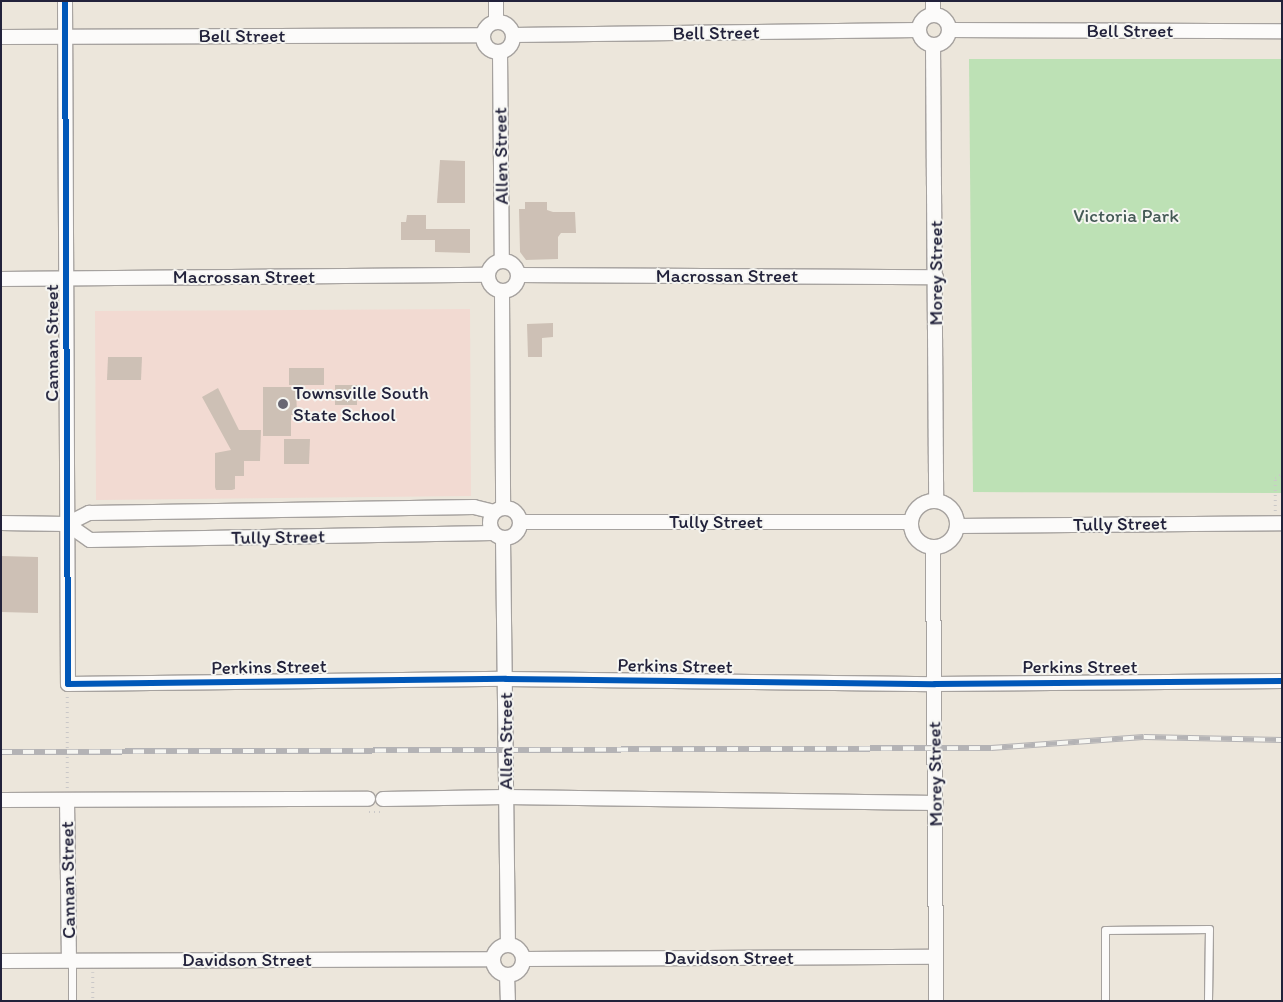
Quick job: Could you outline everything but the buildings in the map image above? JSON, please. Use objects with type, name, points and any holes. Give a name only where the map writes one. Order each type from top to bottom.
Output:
[{"type":"street","name":"Cannan Street","points":[[65,1],[68,278],[68,684]]},
{"type":"street","points":[[496,1],[496,21]]},
{"type":"street","points":[[933,8],[944,19],[949,30],[944,42],[932,46],[923,41],[918,30],[922,20],[933,8]]},
{"type":"street","points":[[496,21],[508,25],[513,36],[509,47],[500,52],[486,46],[483,36],[488,25],[496,21]]},
{"type":"street","name":"Bell Street","points":[[513,36],[918,30]]},
{"type":"street","name":"Bell Street","points":[[949,30],[1282,31]]},
{"type":"street","name":"Bell Street","points":[[1,36],[483,36]]},
{"type":"street","name":"Morey Street","points":[[932,46],[936,277],[936,501]]},
{"type":"street","name":"Allen Street","points":[[500,52],[502,261]]},
{"type":"street","points":[[502,261],[512,264],[518,275],[514,287],[502,291],[491,286],[488,275],[492,265],[502,261]]},
{"type":"street","name":"Macrossan Street","points":[[1,279],[488,275]]},
{"type":"street","name":"Macrossan Street","points":[[518,275],[936,277]]},
{"type":"street","points":[[498,510],[517,514],[520,522],[516,534],[498,536],[490,522],[498,510],[502,291]]},
{"type":"street","points":[[936,501],[954,512],[957,526],[947,544],[933,547],[920,542],[911,522],[917,509],[936,501]]},
{"type":"street","name":"Tully Street","points":[[1,523],[67,524],[88,513],[474,507],[498,510]]},
{"type":"street","name":"Tully Street","points":[[520,522],[911,522]]},
{"type":"street","name":"Tully Street","points":[[957,526],[1278,523]]},
{"type":"street","name":"Tully Street","points":[[67,524],[90,540],[498,536]]},
{"type":"street","name":"Allen Street","points":[[498,536],[506,679],[508,944]]},
{"type":"street","name":"Morey Street","points":[[933,547],[936,1001]]},
{"type":"street","name":"Perkins Street","points":[[68,684],[506,679],[935,684],[1282,681]]},
{"type":"street","points":[[383,799],[507,797],[936,803]]},
{"type":"street","points":[[1,800],[368,799]]},
{"type":"street","name":"Cannan Street","points":[[67,800],[70,960]]},
{"type":"street","points":[[508,944],[518,948],[524,959],[519,971],[507,975],[496,969],[493,959],[498,949],[508,944]]},
{"type":"street","name":"Davidson Street","points":[[524,959],[935,957]]},
{"type":"street","name":"Davidson Street","points":[[1,961],[493,959]]},
{"type":"street","points":[[507,975],[508,1001]]},
{"type":"lane","points":[[1105,1001],[1105,930],[1209,929],[1208,1001]]},
{"type":"lane","name":"Cannan Street","points":[[70,960],[72,1001]]},
{"type":"path","points":[[1278,523],[1275,478],[1282,474]]},
{"type":"path","points":[[67,800],[68,684]]},
{"type":"path","points":[[93,961],[93,1001]]},
{"type":"shaded area","name":"Townsville South State School","points":[[470,309],[471,496],[96,500],[95,311]]},
{"type":"green space","name":"Victoria Park","points":[[969,59],[1282,59],[1282,493],[973,492]]},
{"type":"railway","points":[[1,752],[991,748],[1144,737],[1282,740]]},
{"type":"cycle path","points":[[65,1],[68,684],[506,679],[935,684],[1282,681]]},
{"type":"place","name":"Townsville South State School","points":[[283,404]]}]
